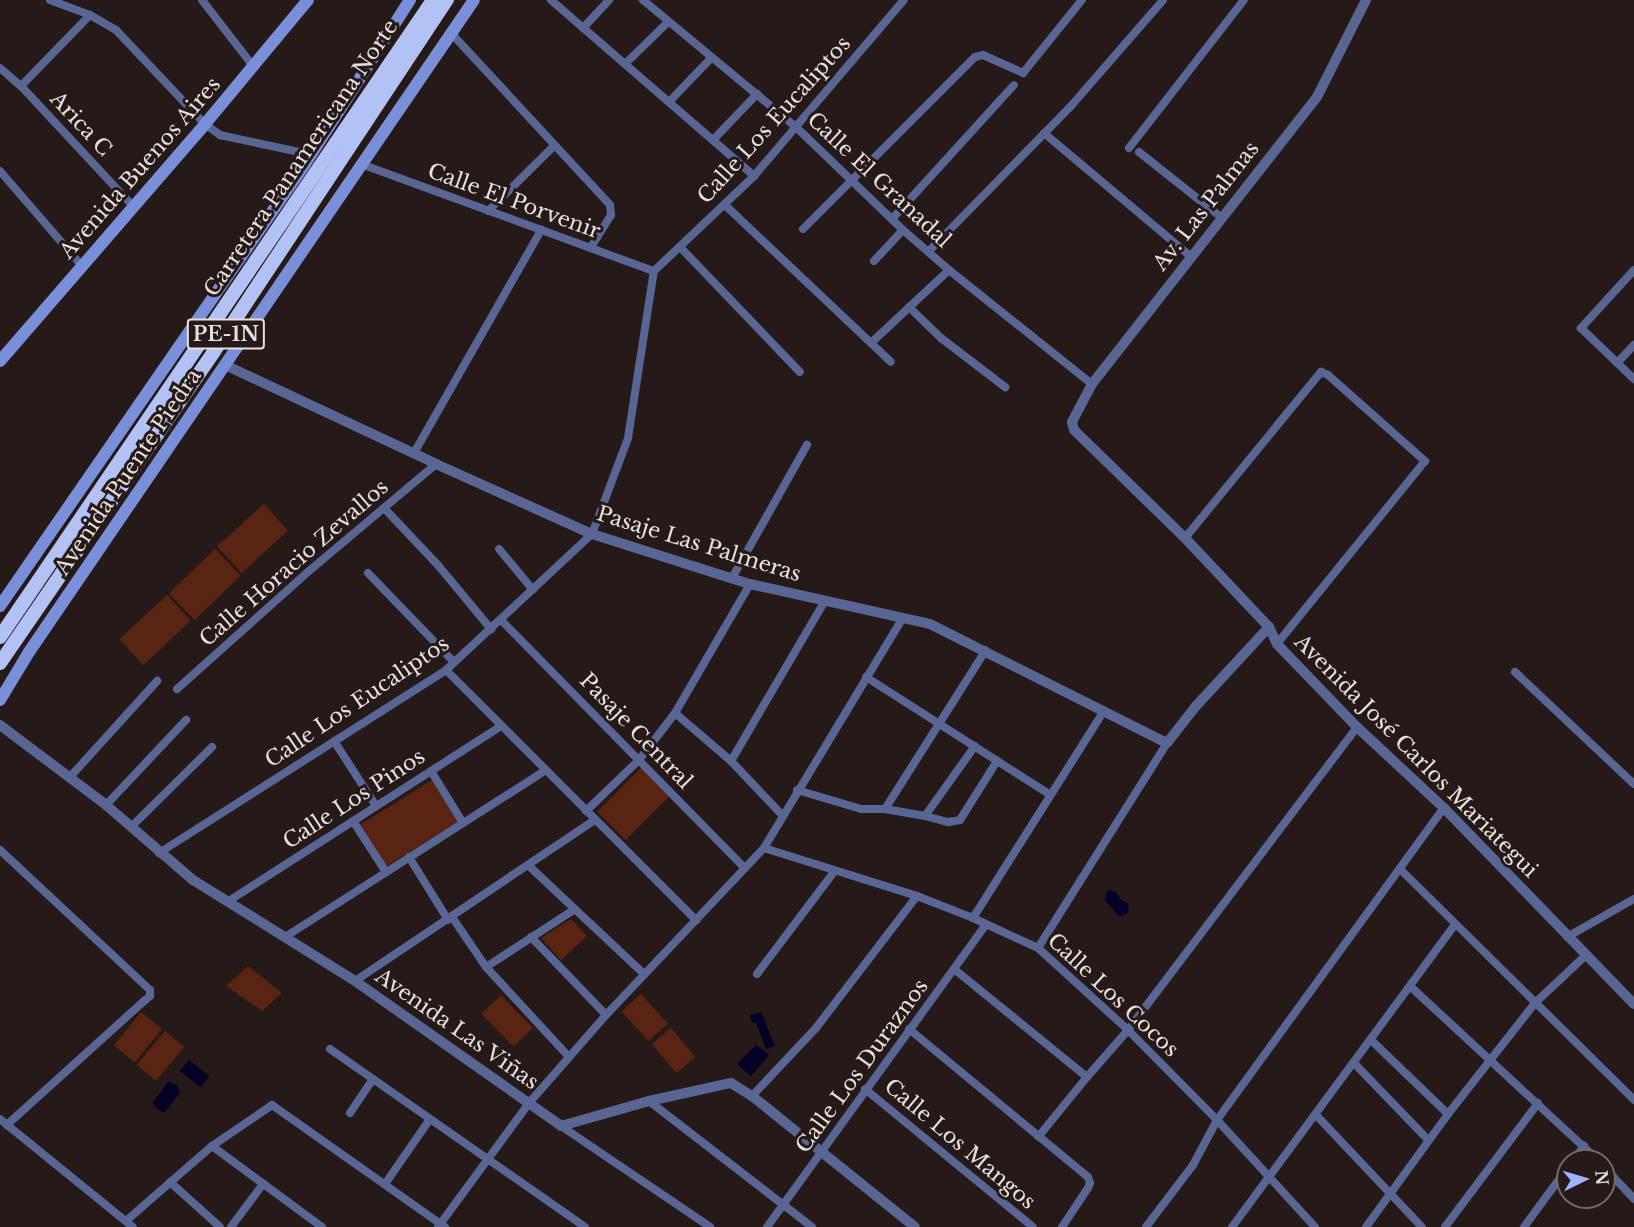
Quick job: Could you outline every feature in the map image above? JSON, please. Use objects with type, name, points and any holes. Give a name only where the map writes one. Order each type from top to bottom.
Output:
[{"type":"highway","name":"Carretera Panamericana Norte","points":[[0,637],[433,0]]},
{"type":"highway","name":"Carretera Panamericana Norte","points":[[0,663],[213,352],[447,0]]},
{"type":"main road","name":"Avenida Buenos Aires","points":[[0,361],[205,124],[308,0]]},
{"type":"main road","name":"Avenida Puente Piedra","points":[[0,606],[311,154],[410,0]]},
{"type":"main road","name":"Avenida Puente Piedra","points":[[0,700],[29,652],[294,268],[361,164],[474,0]]},
{"type":"street","points":[[50,0],[90,15],[116,30],[205,124],[220,135],[311,154],[325,160]]},
{"type":"street","points":[[202,0],[253,66]]},
{"type":"street","points":[[552,0],[754,176]]},
{"type":"street","points":[[583,28],[609,0]]},
{"type":"street","name":"Calle El Granadal","points":[[643,0],[796,128],[903,230],[949,270],[1092,384]]},
{"type":"street","name":"Calle Los Eucaliptos","points":[[159,853],[446,670],[592,534],[628,438],[654,271],[754,176],[904,0]]},
{"type":"street","points":[[803,228],[975,57],[983,56],[1023,73],[1082,0]]},
{"type":"street","points":[[928,251],[1071,106],[1163,0]]},
{"type":"street","points":[[1129,148],[1244,0]]},
{"type":"street","name":"Av. Las Palmas","points":[[1074,430],[1072,422],[1092,384],[1317,97],[1366,0]]},
{"type":"street","points":[[21,86],[90,15]]},
{"type":"street","points":[[625,64],[668,22]]},
{"type":"street","points":[[451,33],[612,209],[590,248]]},
{"type":"street","points":[[669,102],[711,58]]},
{"type":"street","name":"Arica C","points":[[0,68],[21,86],[134,207]]},
{"type":"street","points":[[892,219],[1014,86]]},
{"type":"street","points":[[712,140],[757,94]]},
{"type":"street","points":[[1044,133],[1191,257]]},
{"type":"street","points":[[488,211],[555,146]]},
{"type":"street","points":[[1139,152],[1222,218]]},
{"type":"street","name":"Calle El Porvenir","points":[[361,164],[654,271]]},
{"type":"street","points":[[0,171],[81,266]]},
{"type":"street","points":[[725,205],[891,362]]},
{"type":"street","points":[[414,453],[541,230]]},
{"type":"street","points":[[874,261],[903,230]]},
{"type":"street","points":[[680,247],[800,372]]},
{"type":"street","points":[[871,343],[949,270]]},
{"type":"street","points":[[1634,270],[1581,328],[1634,379]]},
{"type":"street","points":[[909,308],[941,338],[1005,387]]},
{"type":"street","points":[[1617,363],[1634,345]]},
{"type":"street","name":"Pasaje Las Palmeras","points":[[225,365],[592,534],[750,584],[930,624],[1167,743]]},
{"type":"street","points":[[1185,538],[1321,372],[1328,375],[1425,461],[1277,644]]},
{"type":"street","name":"Avenida José Carlos Mariategui","points":[[1074,430],[1185,538],[1269,627],[1277,644],[1357,726],[1444,808],[1634,1004]]},
{"type":"street","points":[[732,578],[807,445]]},
{"type":"street","name":"Calle Horacio Zevallos","points":[[177,689],[309,571],[436,464]]},
{"type":"street","points":[[384,508],[437,564],[491,629]]},
{"type":"street","points":[[500,549],[533,590]]},
{"type":"street","points":[[368,573],[454,662]]},
{"type":"street","points":[[586,811],[639,760],[675,713],[750,584]]},
{"type":"street","points":[[731,761],[825,601]]},
{"type":"street","points":[[0,850],[150,990],[150,996],[144,1002],[3,1122],[129,1224],[170,1182],[213,1146],[272,1105],[441,1226],[529,1103],[606,1015],[764,848],[903,618]]},
{"type":"street","name":"Pasaje Central","points":[[501,620],[745,868]]},
{"type":"street","points":[[1038,948],[1167,743],[1196,706],[1269,627]]},
{"type":"street","points":[[885,809],[986,651]]},
{"type":"street","points":[[446,670],[696,920]]},
{"type":"street","points":[[1515,672],[1634,783]]},
{"type":"street","points":[[866,677],[1049,794]]},
{"type":"street","points":[[70,777],[157,681]]},
{"type":"street","points":[[973,918],[1049,794],[1104,711]]},
{"type":"street","points":[[675,713],[731,761],[782,815]]},
{"type":"street","points":[[106,805],[186,720]]},
{"type":"street","name":"Avenida Las Viñas","points":[[0,725],[106,805],[159,853],[227,902],[355,981],[561,1126]]},
{"type":"street","name":"Calle Los Pinos","points":[[227,902],[501,726]]},
{"type":"street","points":[[1038,1137],[1128,1030],[1357,726]]},
{"type":"street","points":[[334,741],[376,806]]},
{"type":"street","points":[[925,816],[975,746]]},
{"type":"street","points":[[131,827],[212,747]]},
{"type":"street","points":[[797,790],[861,809],[885,809],[948,822],[960,820],[998,761]]},
{"type":"street","points":[[285,937],[546,770]]},
{"type":"street","points":[[431,771],[463,822]]},
{"type":"street","points":[[1146,1227],[1193,1165],[1217,1120],[1444,808]]},
{"type":"street","points":[[355,981],[595,820]]},
{"type":"street","points":[[353,821],[386,872]]},
{"type":"street","name":"Calle Los Cocos","points":[[764,848],[834,872],[917,896],[973,918],[1038,948],[1128,1030],[1217,1120],[1315,1227]]},
{"type":"street","points":[[409,857],[486,967],[569,1057]]},
{"type":"street","points":[[529,866],[644,974]]},
{"type":"street","points":[[1400,869],[1634,1100]]},
{"type":"street","points":[[757,974],[834,872]]},
{"type":"street","points":[[752,1096],[816,1028],[917,896]]},
{"type":"street","points":[[1567,937],[1634,899]]},
{"type":"street","points":[[486,967],[574,909]]},
{"type":"street","name":"Calle Los Duraznos","points":[[767,1227],[986,925]]},
{"type":"street","points":[[1232,1227],[1455,925]]},
{"type":"street","points":[[531,937],[606,1015]]},
{"type":"street","points":[[1366,1227],[1428,1140],[1535,1003],[1585,956]]},
{"type":"street","points":[[954,969],[1087,1077]]},
{"type":"street","points":[[1411,987],[1587,1149]]},
{"type":"street","points":[[909,1029],[1088,1178],[1090,1183],[1062,1227]]},
{"type":"street","points":[[1371,1040],[1448,1114]]},
{"type":"street","points":[[330,1049],[585,1227]]},
{"type":"street","points":[[1354,1063],[1428,1140]]},
{"type":"street","points":[[350,1113],[373,1079]]},
{"type":"street","points":[[561,1126],[649,1101],[731,1083],[752,1096],[915,1227]]},
{"type":"street","name":"Calle Los Mangos","points":[[865,1089],[1033,1227]]},
{"type":"street","points":[[649,1101],[812,1227]]},
{"type":"street","points":[[1445,1227],[1538,1103]]},
{"type":"street","points":[[1316,1115],[1422,1227]]},
{"type":"street","points":[[385,1184],[430,1119]]},
{"type":"street","points":[[561,1126],[710,1227]]},
{"type":"street","points":[[213,1146],[310,1224],[322,1227]]},
{"type":"street","points":[[1616,1180],[1634,1199]]},
{"type":"street","points":[[170,1182],[220,1227]]},
{"type":"street","points":[[1524,1227],[1556,1183]]},
{"type":"street","points":[[231,1227],[263,1184]]},
{"type":"shaded area","points":[[264,504],[288,531],[241,573],[217,546]]},
{"type":"shaded area","points":[[215,549],[241,576],[195,620],[169,593]]},
{"type":"shaded area","points":[[167,595],[191,621],[143,665],[119,639]]},
{"type":"shaded area","points":[[641,768],[669,796],[625,840],[597,812]]},
{"type":"shaded area","points":[[432,780],[458,822],[385,867],[359,826]]},
{"type":"shaded area","points":[[571,919],[587,936],[561,960],[541,938]]},
{"type":"shaded area","points":[[248,966],[282,993],[262,1011],[226,986]]},
{"type":"shaded area","points":[[641,994],[668,1024],[648,1041],[622,1011]]},
{"type":"shaded area","points":[[501,995],[533,1028],[514,1047],[482,1014]]},
{"type":"shaded area","points":[[141,1012],[162,1029],[135,1062],[114,1045]]},
{"type":"shaded area","points":[[671,1028],[695,1057],[676,1073],[652,1044]]},
{"type":"shaded area","points":[[165,1031],[184,1047],[156,1081],[137,1065]]},
{"type":"water","points":[[1111,890],[1127,903],[1129,907],[1127,914],[1119,916],[1105,900],[1107,892]]},
{"type":"water","points":[[761,1012],[775,1046],[766,1049],[756,1023],[759,1021],[752,1023],[750,1015]]},
{"type":"water","points":[[756,1045],[769,1055],[751,1076],[737,1064]]},
{"type":"water","points":[[189,1060],[209,1076],[200,1087],[180,1071]]},
{"type":"water","points":[[168,1082],[177,1085],[180,1093],[164,1113],[155,1107],[153,1102]]}]
